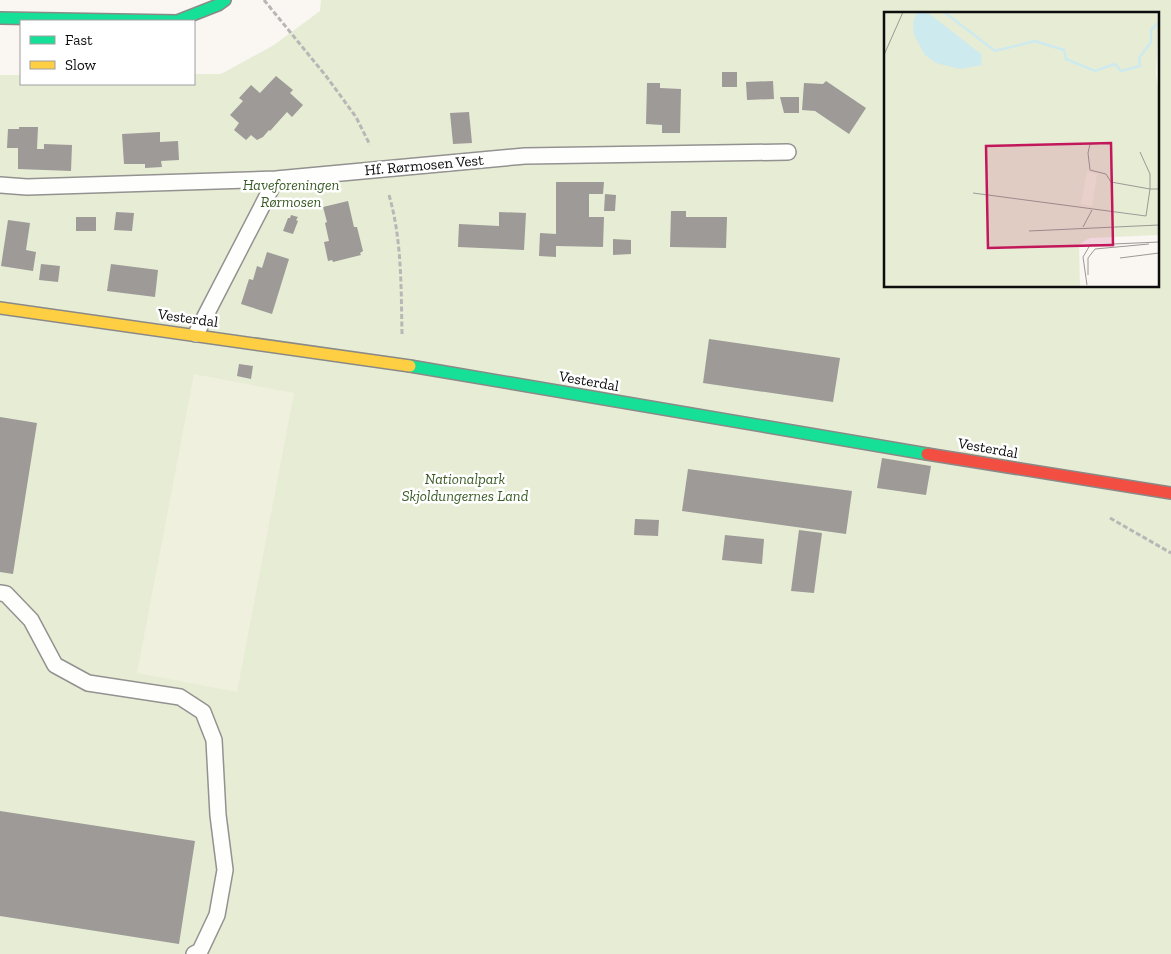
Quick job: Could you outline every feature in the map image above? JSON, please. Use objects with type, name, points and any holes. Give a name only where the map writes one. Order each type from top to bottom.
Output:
[{"type":"street","points":[[180,20],[218,5],[225,0]]},
{"type":"street","points":[[0,18],[118,20]]},
{"type":"street","name":"Vesterdal","points":[[0,308],[196,334],[402,365],[1171,493]]},
{"type":"lane","name":"Hf. Rørmosen Vest","points":[[0,185],[27,187],[276,179],[526,156],[788,152]]},
{"type":"lane","points":[[196,334],[276,179]]},
{"type":"lane","points":[[0,593],[6,594],[31,620],[55,666],[88,683],[180,697],[203,712],[214,740],[218,815],[225,870],[217,915],[200,951],[194,954]]},
{"type":"path","points":[[1106,516],[1171,553]]},
{"type":"green space","name":"Nationalpark Skjoldungernes Land","points":[[321,0],[1171,0],[1171,954],[0,954],[0,75],[20,75],[20,85],[195,85],[195,74],[221,74],[274,45],[320,11]]},
{"type":"green space","points":[[194,374],[294,393],[237,692],[137,673]]},
{"type":"building","points":[[722,72],[737,72],[737,87],[722,87]]},
{"type":"building","points":[[276,76],[293,90],[290,93],[303,105],[292,117],[287,112],[263,137],[257,140],[251,135],[246,140],[234,130],[239,123],[230,115],[243,101],[239,98],[251,85],[260,93]]},
{"type":"building","points":[[773,81],[774,99],[747,100],[746,82]]},
{"type":"building","points":[[826,81],[866,108],[849,134],[815,111],[802,110],[804,83],[823,84]]},
{"type":"building","points":[[647,83],[660,83],[660,88],[681,89],[680,133],[662,133],[662,125],[646,124]]},
{"type":"building","points":[[780,97],[799,97],[799,113],[784,113]]},
{"type":"building","points":[[469,112],[472,143],[453,144],[450,113]]},
{"type":"building","points":[[19,127],[38,127],[37,149],[44,149],[44,144],[72,145],[71,171],[18,169],[18,148],[7,148],[8,129],[19,129]]},
{"type":"building","points":[[160,132],[160,142],[178,141],[179,160],[161,161],[162,167],[145,168],[145,164],[124,164],[122,134]]},
{"type":"building","points":[[556,182],[604,182],[603,194],[589,194],[589,217],[604,217],[603,247],[556,246],[556,257],[539,256],[540,233],[556,234]]},
{"type":"building","points":[[605,194],[616,195],[615,211],[604,211]]},
{"type":"building","points":[[348,201],[354,227],[357,227],[363,251],[360,253],[361,255],[333,262],[332,260],[328,261],[324,242],[329,241],[323,207]]},
{"type":"building","points":[[671,211],[686,211],[686,217],[727,217],[726,248],[670,247]]},
{"type":"building","points":[[116,212],[134,213],[132,231],[114,230]]},
{"type":"building","points":[[499,212],[526,213],[524,250],[458,247],[459,224],[499,226]]},
{"type":"building","points":[[291,215],[298,217],[293,234],[283,231]]},
{"type":"building","points":[[76,217],[96,217],[96,231],[76,231]]},
{"type":"building","points":[[8,220],[30,223],[26,250],[36,252],[33,271],[1,266]]},
{"type":"building","points":[[613,239],[631,240],[631,254],[613,255]]},
{"type":"building","points":[[267,252],[289,259],[272,314],[241,304],[249,279],[253,280],[257,266],[262,268]]},
{"type":"building","points":[[41,264],[60,266],[58,282],[39,280]]},
{"type":"building","points":[[111,264],[158,270],[155,297],[107,291]]},
{"type":"building","points":[[709,339],[840,358],[833,402],[703,383]]},
{"type":"building","points":[[239,364],[253,366],[251,379],[237,376]]},
{"type":"building","points":[[0,417],[37,423],[13,574],[0,572]]},
{"type":"building","points":[[882,458],[931,466],[926,495],[877,488]]},
{"type":"building","points":[[688,469],[852,491],[846,534],[682,511]]},
{"type":"building","points":[[635,519],[659,520],[658,536],[634,535]]},
{"type":"building","points":[[799,530],[822,533],[814,593],[791,591]]},
{"type":"building","points":[[725,535],[764,539],[762,564],[722,560]]},
{"type":"building","points":[[0,811],[195,841],[179,944],[0,916]]},
{"type":"traffic: fast","points":[[180,20],[218,5],[225,0]]},
{"type":"traffic: fast","points":[[0,18],[118,20]]},
{"type":"traffic: fast","points":[[410,366],[927,454]]},
{"type":"traffic: slow","points":[[0,308],[410,366]]},
{"type":"traffic: jam","points":[[927,454],[1171,493]]},
{"type":"park label","name":"Haveforeningen Rørmosen","points":[[291,194]]}]
